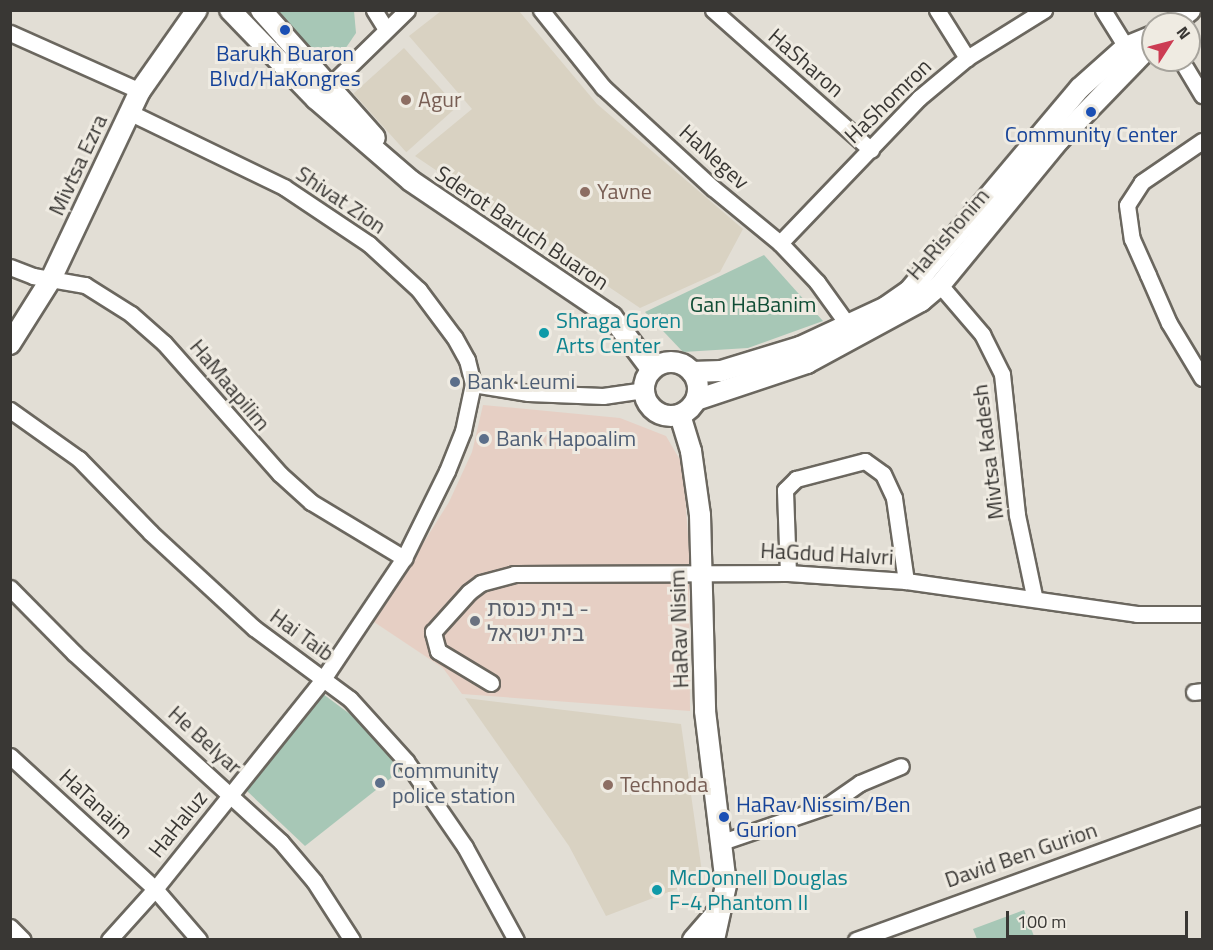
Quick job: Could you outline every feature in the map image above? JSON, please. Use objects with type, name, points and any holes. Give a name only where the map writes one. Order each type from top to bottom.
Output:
[{"type":"street","name":"Sderot Baruch Buaron","points":[[261,10],[331,85],[411,182]]},
{"type":"street","points":[[374,10],[386,29]]},
{"type":"street","points":[[316,99],[407,10]]},
{"type":"street","name":"HaNegev","points":[[541,10],[603,87],[713,188],[780,243],[818,282],[852,331]]},
{"type":"street","name":"HaSharon","points":[[713,10],[871,150]]},
{"type":"street","points":[[937,10],[967,58]]},
{"type":"street","name":"HaShomron","points":[[780,243],[919,98],[967,58],[1044,10]]},
{"type":"street","points":[[1103,10],[1126,46],[1125,65],[1119,77]]},
{"type":"street","points":[[196,13],[233,14]]},
{"type":"street","name":"Mivtsa Ezra","points":[[10,344],[51,279],[140,92],[196,13]]},
{"type":"street","name":"Sderot Baruch Buaron","points":[[233,14],[316,99],[411,182],[612,318],[630,340],[661,366]]},
{"type":"street","points":[[10,33],[140,92]]},
{"type":"street","name":"HaRishonim","points":[[696,400],[807,363],[886,307],[924,276],[1080,88],[1126,46],[1141,40]]},
{"type":"street","name":"HaRishonim","points":[[692,372],[721,371],[852,331],[921,301],[940,285],[1059,140],[1141,55]]},
{"type":"street","points":[[1189,72],[1203,95]]},
{"type":"street","name":"Shivat Zion","points":[[129,112],[284,187],[369,244],[418,290],[454,337],[467,360],[473,384]]},
{"type":"street","points":[[1203,141],[1142,182],[1127,206],[1132,239],[1169,323],[1203,378]]},
{"type":"street","name":"HaMaapilim","points":[[10,267],[51,279],[85,285],[131,314],[164,343],[280,474],[311,502],[404,558]]},
{"type":"street","name":"Mivtsa Kadesh","points":[[940,285],[982,334],[1002,374],[1017,515],[1034,596]]},
{"type":"street","points":[[473,384],[528,393],[603,396],[644,390],[661,366],[692,372],[697,381],[696,400],[680,415],[658,414],[648,404],[644,390]]},
{"type":"street","name":"HaHaluz","points":[[109,939],[155,889],[323,679],[404,558],[447,471],[463,431],[473,384]]},
{"type":"street","name":"Hai Taib","points":[[10,410],[79,459],[151,533],[254,628],[350,699],[406,761],[465,847],[516,939]]},
{"type":"street","name":"HaRav Nisim","points":[[680,415],[697,482],[705,711],[719,843],[726,885],[718,911],[714,939]]},
{"type":"street","points":[[788,573],[785,490],[796,479],[865,460],[883,474],[894,498],[906,581]]},
{"type":"street","name":"HaGdud HaIvri","points":[[491,683],[451,663],[432,641],[433,632],[456,604],[481,583],[514,574],[788,573],[906,581],[1034,596],[1137,614],[1203,614]]},
{"type":"street","name":"He BeIyar","points":[[10,588],[74,653],[231,793],[281,842],[314,881],[352,939]]},
{"type":"street","name":"HaTanaim","points":[[10,756],[155,889],[200,939]]},
{"type":"street","points":[[719,843],[827,806],[860,783],[901,766]]},
{"type":"street","name":"David Ben Gurion","points":[[856,939],[1203,815]]},
{"type":"street","name":"HaRav Nisim","points":[[693,939],[718,911]]},
{"type":"street","points":[[10,927],[23,939]]},
{"type":"shaded area","name":"Yavne","points":[[441,11],[519,11],[597,104],[743,229],[720,272],[640,308],[415,156],[472,109],[409,36]]},
{"type":"shaded area","name":"Agur","points":[[404,48],[457,107],[406,152],[353,94]]},
{"type":"shaded area","points":[[483,405],[620,418],[666,436],[683,465],[689,551],[690,711],[462,694],[443,668],[374,622],[449,502],[472,452]]},
{"type":"shaded area","name":"Technoda","points":[[465,698],[681,724],[703,879],[606,916],[569,846]]},
{"type":"green space","points":[[277,11],[354,11],[356,33],[341,55],[324,62]]},
{"type":"green space","name":"Gan HaBanim","points":[[764,255],[823,321],[748,348],[683,352],[645,312]]},
{"type":"green space","points":[[323,694],[366,726],[400,771],[305,846],[247,791]]},
{"type":"green space","points":[[1024,910],[1035,939],[977,939],[973,929]]},
{"type":"place","name":"Barukh Buaron Blvd/HaKongres","points":[[285,30]]},
{"type":"place","name":"Agur","points":[[406,100]]},
{"type":"place","name":"Community Center","points":[[1091,112]]},
{"type":"place","name":"Yavne","points":[[585,192]]},
{"type":"place","name":"Shraga Goren Arts Center","points":[[544,333]]},
{"type":"place","name":"Bank Leumi","points":[[455,382]]},
{"type":"place","name":"Bank Hapoalim","points":[[484,439]]},
{"type":"place","name":"בית כנסת - בית ישראל","points":[[475,621]]},
{"type":"place","name":"Community police station","points":[[380,783]]},
{"type":"place","name":"Technoda","points":[[608,785]]},
{"type":"place","name":"HaRav Nissim/Ben Gurion","points":[[724,817]]},
{"type":"place","name":"McDonnell Douglas F-4 Phantom II","points":[[657,890]]}]
